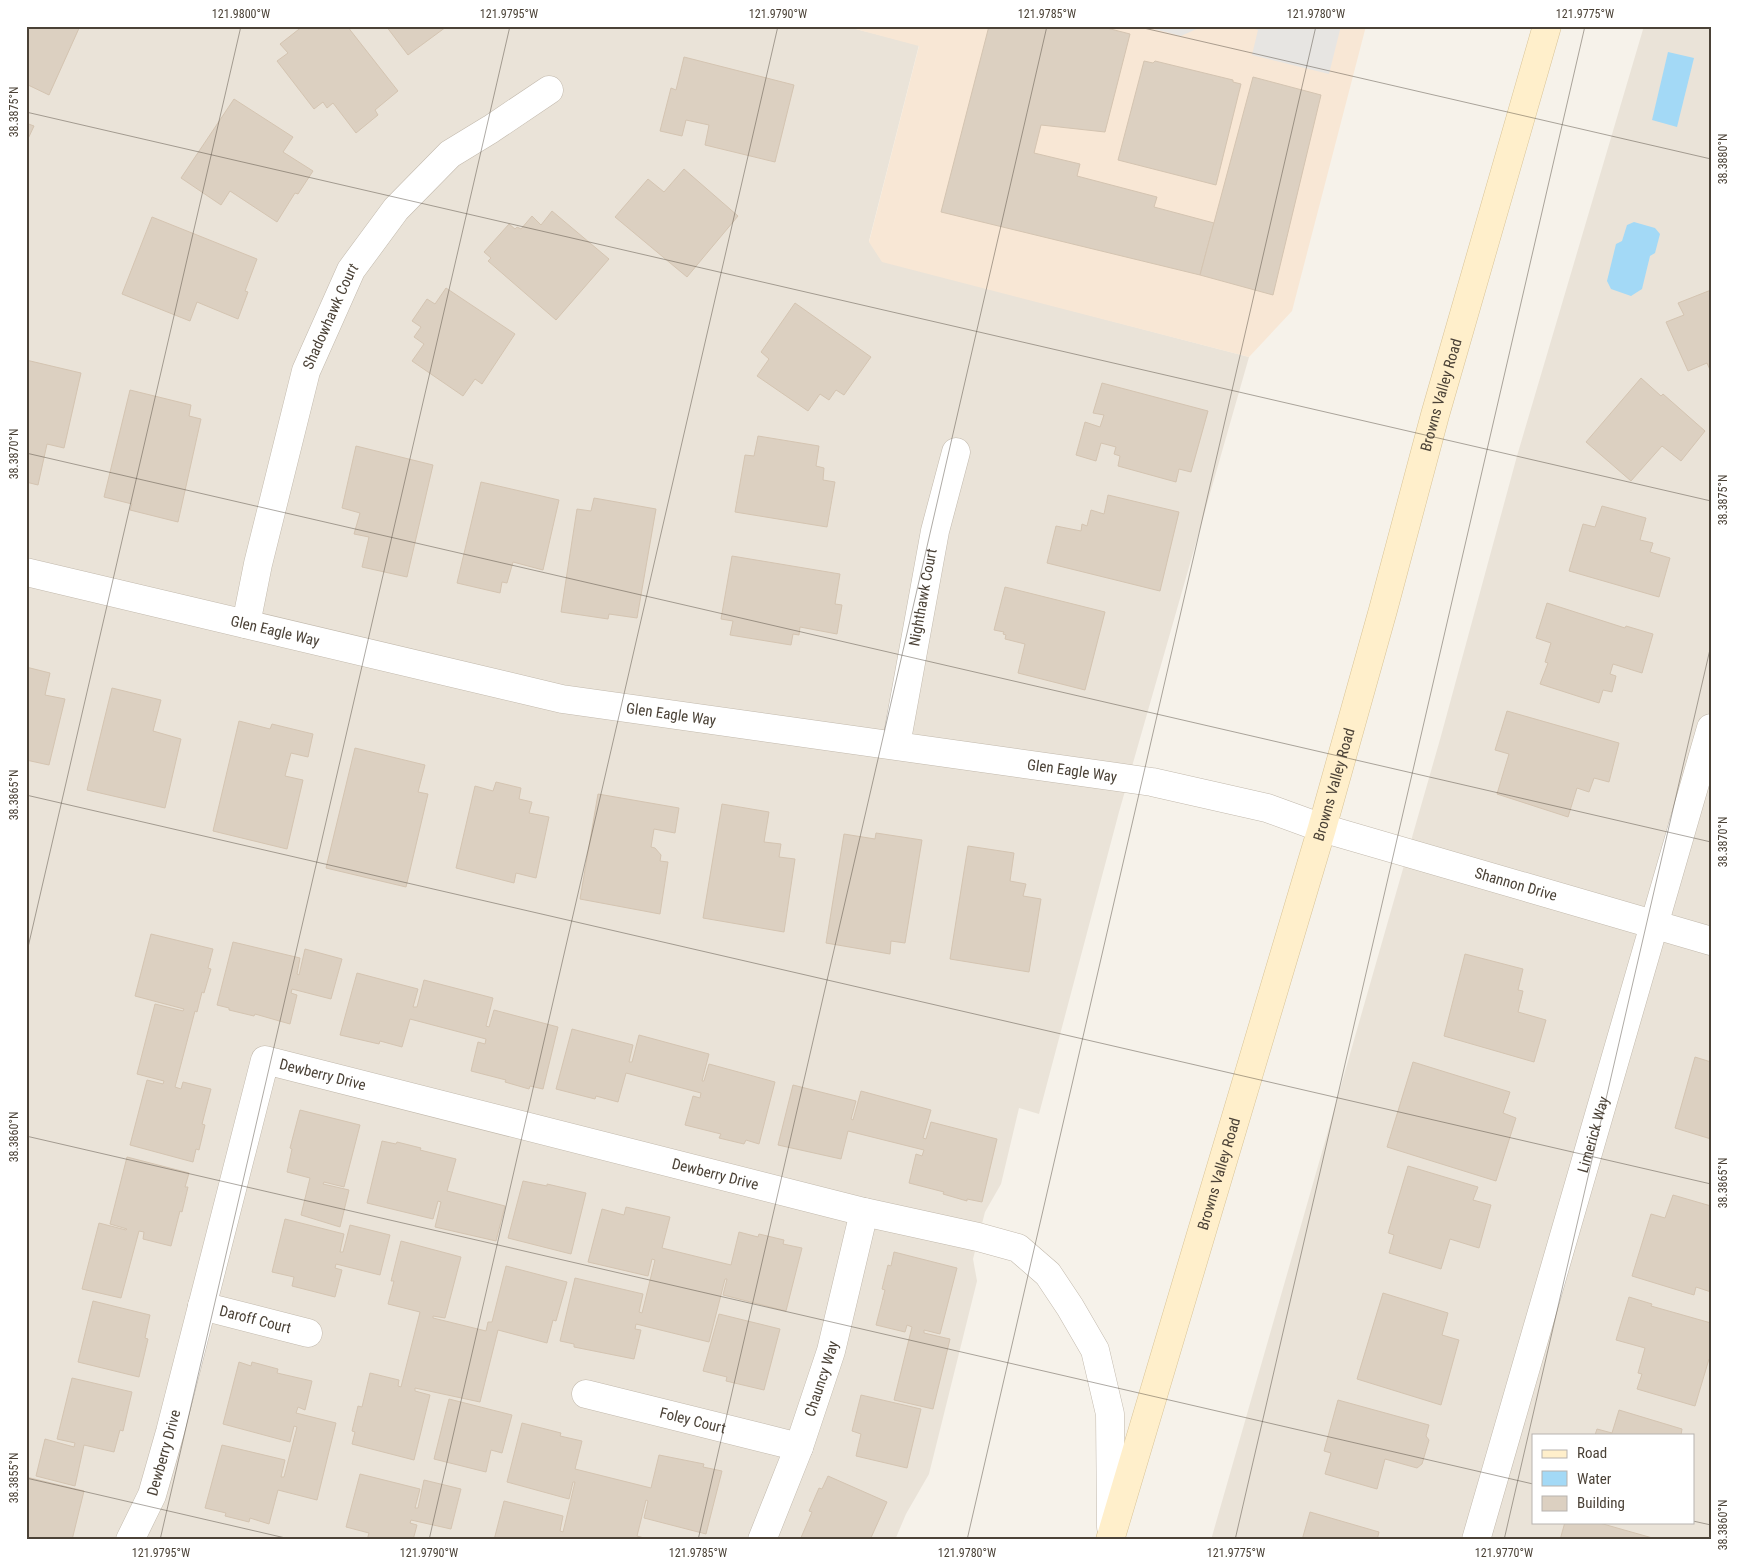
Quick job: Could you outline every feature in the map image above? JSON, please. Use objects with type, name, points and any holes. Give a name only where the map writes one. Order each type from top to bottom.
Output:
[{"type":"main road","name":"Browns Valley Road","points":[[1111,1538],[1322,828],[1438,406],[1547,26]]},
{"type":"street","name":"Shadowhawk Court","points":[[246,624],[258,564],[306,371],[351,270],[396,209],[450,154],[549,90]]},
{"type":"street","name":"Nighthawk Court","points":[[896,745],[935,531],[956,452]]},
{"type":"street","name":"Glen Eagle Way","points":[[26,572],[562,699],[1152,782],[1267,808],[1322,828]]},
{"type":"street","name":"Limerick Way","points":[[1476,1540],[1711,728]]},
{"type":"street","name":"Shannon Drive","points":[[1322,828],[1711,941]]},
{"type":"street","name":"Dewberry Drive","points":[[136,1539],[152,1495],[265,1060],[864,1212]]},
{"type":"street","points":[[864,1212],[978,1237],[1018,1248],[1048,1274],[1095,1350],[1110,1414],[1111,1538]]},
{"type":"street","name":"Chauncy Way","points":[[762,1540],[799,1447],[831,1351],[864,1212]]},
{"type":"street","name":"Daroff Court","points":[[202,1306],[308,1332]]},
{"type":"street","name":"Foley Court","points":[[586,1394],[799,1447]]},
{"type":"shaded area","points":[[26,26],[844,26],[919,45],[869,241],[882,261],[1249,357],[1119,812],[1039,1114],[1019,1108],[1001,1184],[985,1212],[973,1259],[977,1281],[929,1474],[906,1514],[895,1540],[26,1540]]},
{"type":"shaded area","points":[[844,26],[1366,26],[1292,311],[1249,357],[882,262],[869,242],[919,46]]},
{"type":"shaded area","points":[[1142,26],[1203,26],[1181,36]]},
{"type":"shaded area","points":[[1246,26],[1341,26],[1329,74],[1252,55],[1258,30]]},
{"type":"shaded area","points":[[1644,26],[1711,26],[1711,1540],[1211,1540],[1441,736],[1517,456]]},
{"type":"water","points":[[1668,52],[1694,58],[1677,127],[1652,120]]},
{"type":"water","points":[[1634,222],[1655,228],[1660,234],[1655,253],[1650,256],[1642,289],[1631,296],[1611,289],[1607,281],[1616,244],[1622,241],[1627,225]]},
{"type":"building","points":[[26,26],[80,26],[49,95],[26,84]]},
{"type":"building","points":[[303,26],[347,26],[398,91],[375,110],[378,115],[356,133],[333,103],[327,108],[323,102],[314,109],[277,61],[288,53],[280,44]]},
{"type":"building","points":[[386,26],[445,26],[446,27],[408,55]]},
{"type":"building","points":[[989,26],[1099,26],[1130,34],[1105,132],[1041,125],[1034,153],[1080,164],[1077,176],[1157,197],[1154,207],[1214,223],[1200,275],[941,212]]},
{"type":"building","points":[[684,57],[794,85],[775,162],[705,145],[709,125],[686,120],[682,136],[660,131],[671,88],[676,90]]},
{"type":"building","points":[[1144,61],[1153,63],[1155,61],[1233,80],[1233,82],[1241,84],[1216,185],[1118,160]]},
{"type":"building","points":[[1253,77],[1321,95],[1273,295],[1200,275]]},
{"type":"building","points":[[234,99],[293,137],[283,152],[313,171],[298,194],[295,193],[277,222],[230,191],[221,205],[181,178]]},
{"type":"building","points":[[26,123],[34,126],[26,143]]},
{"type":"building","points":[[684,169],[738,216],[687,277],[615,217],[648,179],[664,192]]},
{"type":"building","points":[[552,211],[609,259],[556,320],[488,261],[491,258],[484,252],[509,224],[515,229],[517,227],[521,229],[532,216],[541,225]]},
{"type":"building","points":[[152,217],[257,259],[245,291],[248,292],[238,319],[197,302],[190,321],[122,294]]},
{"type":"building","points":[[446,288],[515,334],[482,384],[475,379],[463,396],[412,361],[424,344],[414,337],[421,327],[412,321],[427,299],[435,304]]},
{"type":"building","points":[[1711,290],[1711,372],[1707,363],[1688,371],[1666,322],[1684,315],[1678,303]]},
{"type":"building","points":[[795,303],[871,357],[844,395],[836,390],[829,400],[820,394],[808,411],[757,376],[769,359],[761,352]]},
{"type":"building","points":[[26,360],[81,373],[64,448],[47,444],[38,485],[26,482]]},
{"type":"building","points":[[1641,378],[1661,396],[1663,394],[1705,431],[1681,461],[1662,446],[1631,481],[1586,442]]},
{"type":"building","points":[[1102,383],[1208,411],[1191,472],[1179,469],[1176,482],[1118,466],[1120,456],[1114,454],[1116,447],[1101,443],[1096,461],[1076,455],[1085,422],[1100,427],[1104,415],[1093,413]]},
{"type":"building","points":[[130,390],[191,405],[189,416],[201,419],[178,522],[130,510],[132,504],[104,497]]},
{"type":"building","points":[[758,436],[819,446],[816,466],[824,468],[823,480],[835,482],[827,527],[735,512],[745,455],[754,456]]},
{"type":"building","points":[[356,446],[433,465],[407,577],[362,567],[369,537],[354,534],[360,513],[342,508]]},
{"type":"building","points":[[481,482],[559,500],[543,570],[513,562],[507,583],[502,582],[500,593],[457,583]]},
{"type":"building","points":[[1108,495],[1179,512],[1160,591],[1047,563],[1056,526],[1081,531],[1082,524],[1087,526],[1091,510],[1104,514]]},
{"type":"building","points":[[594,498],[656,509],[637,618],[609,614],[608,619],[561,612],[577,509],[591,511]]},
{"type":"building","points":[[1602,506],[1646,518],[1640,540],[1653,543],[1650,552],[1670,558],[1659,597],[1569,571],[1583,524],[1595,527]]},
{"type":"building","points":[[732,556],[840,574],[835,604],[842,605],[837,634],[800,627],[799,635],[793,634],[791,645],[730,635],[733,621],[721,619]]},
{"type":"building","points":[[1005,587],[1105,612],[1085,690],[1018,673],[1025,644],[1005,639],[1006,635],[1003,634],[1004,632],[994,630]]},
{"type":"building","points":[[1547,603],[1625,628],[1626,626],[1653,634],[1642,673],[1613,664],[1610,674],[1616,676],[1612,692],[1603,690],[1599,703],[1540,684],[1548,663],[1545,662],[1551,643],[1536,638]]},
{"type":"building","points":[[26,667],[50,673],[45,695],[65,699],[49,765],[26,760]]},
{"type":"building","points":[[112,688],[161,700],[153,731],[181,739],[165,808],[87,790]]},
{"type":"building","points":[[1507,711],[1619,743],[1609,782],[1594,778],[1589,792],[1577,788],[1568,817],[1497,794],[1509,754],[1495,750]]},
{"type":"building","points":[[239,721],[270,729],[272,724],[313,734],[308,757],[291,753],[285,776],[303,780],[287,849],[213,831]]},
{"type":"building","points":[[355,748],[425,765],[418,792],[428,794],[406,887],[326,868]]},
{"type":"building","points":[[496,782],[521,788],[519,799],[532,802],[529,813],[549,817],[536,878],[516,873],[514,883],[456,868],[475,786],[493,791]]},
{"type":"building","points":[[598,794],[679,808],[675,833],[654,829],[651,847],[655,848],[661,855],[660,861],[668,862],[660,914],[580,899]]},
{"type":"building","points":[[722,804],[769,812],[764,842],[781,844],[779,857],[795,859],[784,932],[703,918]]},
{"type":"building","points":[[876,833],[922,840],[905,943],[891,941],[890,954],[826,943],[844,834],[875,839]]},
{"type":"building","points":[[968,846],[1014,853],[1010,881],[1026,884],[1023,896],[1041,899],[1029,972],[950,959]]},
{"type":"building","points":[[151,934],[213,949],[208,968],[211,969],[197,1012],[195,1011],[175,1087],[181,1089],[183,1082],[211,1089],[202,1124],[205,1125],[199,1150],[196,1149],[193,1162],[130,1145],[147,1080],[163,1084],[164,1081],[137,1074],[155,1004],[183,1011],[184,1009],[135,996]]},
{"type":"building","points":[[233,942],[300,958],[297,974],[299,975],[305,949],[342,959],[331,999],[292,989],[291,993],[297,995],[290,1024],[255,1014],[254,1016],[229,1010],[229,1008],[217,1005]]},
{"type":"building","points":[[1465,954],[1523,969],[1518,990],[1523,991],[1518,1012],[1546,1020],[1534,1062],[1444,1036]]},
{"type":"building","points":[[357,973],[418,989],[413,1007],[417,1007],[424,980],[493,998],[486,1026],[489,1027],[494,1010],[558,1027],[543,1089],[530,1086],[529,1089],[505,1082],[506,1080],[471,1071],[478,1042],[485,1044],[486,1039],[410,1019],[402,1047],[380,1041],[379,1044],[340,1035]]},
{"type":"building","points":[[572,1029],[633,1045],[629,1062],[632,1062],[639,1035],[709,1054],[702,1081],[704,1081],[709,1064],[775,1082],[759,1144],[746,1140],[744,1144],[719,1138],[721,1134],[685,1125],[693,1096],[700,1098],[701,1093],[626,1073],[618,1102],[596,1096],[595,1099],[556,1089]]},
{"type":"building","points":[[1695,1057],[1711,1062],[1711,1139],[1675,1128]]},
{"type":"building","points":[[1413,1062],[1510,1092],[1503,1113],[1516,1118],[1496,1181],[1387,1147]]},
{"type":"building","points":[[793,1085],[856,1101],[851,1119],[853,1120],[861,1091],[931,1110],[923,1138],[926,1139],[931,1122],[997,1139],[982,1202],[967,1199],[967,1201],[943,1194],[944,1192],[909,1183],[916,1154],[922,1156],[924,1150],[848,1131],[841,1159],[778,1145]]},
{"type":"building","points":[[300,1110],[360,1125],[344,1187],[324,1182],[323,1184],[349,1190],[340,1227],[301,1215],[310,1178],[287,1172],[292,1149],[290,1148]]},
{"type":"building","points":[[382,1141],[396,1144],[397,1142],[456,1159],[447,1191],[505,1206],[496,1241],[435,1227],[441,1202],[438,1201],[433,1219],[367,1203]]},
{"type":"building","points":[[127,1157],[189,1173],[182,1212],[180,1211],[171,1246],[143,1239],[144,1232],[139,1231],[121,1298],[82,1289],[99,1223],[127,1229],[110,1224]]},
{"type":"building","points":[[1408,1166],[1478,1187],[1473,1200],[1491,1205],[1479,1248],[1450,1239],[1441,1269],[1389,1253],[1394,1235],[1388,1233]]},
{"type":"building","points":[[523,1181],[547,1186],[547,1184],[586,1193],[571,1254],[508,1238]]},
{"type":"building","points":[[1673,1195],[1711,1206],[1711,1292],[1696,1287],[1694,1295],[1632,1276],[1651,1214],[1665,1218]]},
{"type":"building","points":[[626,1207],[670,1217],[662,1248],[731,1265],[739,1232],[758,1237],[759,1234],[784,1240],[783,1244],[802,1248],[786,1311],[723,1295],[727,1279],[725,1279],[709,1342],[636,1324],[635,1329],[641,1330],[634,1359],[574,1347],[574,1344],[560,1341],[575,1278],[643,1294],[639,1312],[642,1313],[655,1260],[652,1259],[648,1276],[588,1262],[602,1209],[624,1215]]},
{"type":"building","points":[[285,1219],[344,1234],[340,1252],[343,1252],[350,1225],[390,1235],[380,1275],[336,1264],[335,1268],[342,1270],[335,1297],[292,1286],[294,1277],[272,1272]]},
{"type":"building","points":[[401,1241],[461,1257],[445,1318],[433,1316],[433,1318],[486,1331],[488,1322],[492,1322],[506,1266],[567,1282],[556,1321],[553,1320],[547,1343],[498,1330],[480,1402],[415,1388],[415,1391],[430,1395],[414,1460],[352,1444],[355,1432],[352,1431],[358,1406],[362,1407],[370,1373],[399,1380],[398,1386],[401,1387],[420,1312],[388,1304],[394,1281],[391,1281]]},
{"type":"building","points":[[894,1252],[957,1268],[940,1334],[924,1330],[924,1333],[950,1339],[933,1409],[894,1400],[912,1327],[907,1325],[905,1332],[876,1325],[885,1290],[882,1289],[888,1265],[891,1266]]},
{"type":"building","points":[[1383,1293],[1448,1313],[1442,1335],[1459,1340],[1441,1405],[1357,1379]]},
{"type":"building","points":[[1629,1297],[1652,1304],[1651,1306],[1711,1323],[1711,1360],[1709,1359],[1695,1406],[1637,1389],[1642,1374],[1638,1373],[1645,1348],[1616,1340]]},
{"type":"building","points":[[93,1301],[150,1315],[145,1338],[148,1339],[139,1377],[78,1362]]},
{"type":"building","points":[[719,1314],[780,1329],[764,1390],[726,1381],[727,1377],[703,1371]]},
{"type":"building","points":[[239,1362],[251,1366],[252,1362],[278,1369],[277,1373],[312,1381],[305,1410],[298,1407],[296,1413],[336,1423],[317,1500],[278,1490],[269,1524],[250,1518],[249,1522],[225,1516],[226,1513],[205,1508],[222,1445],[285,1460],[281,1477],[284,1477],[297,1427],[294,1426],[290,1442],[223,1424]]},
{"type":"building","points":[[72,1378],[132,1392],[123,1431],[120,1430],[114,1452],[84,1445],[75,1486],[36,1476],[45,1439],[74,1447],[75,1443],[57,1439]]},
{"type":"building","points":[[861,1395],[921,1409],[907,1468],[856,1456],[861,1434],[852,1431]]},
{"type":"building","points":[[449,1399],[512,1415],[502,1453],[491,1450],[486,1472],[434,1459]]},
{"type":"building","points":[[1338,1400],[1429,1425],[1426,1436],[1429,1440],[1422,1464],[1417,1468],[1385,1459],[1377,1489],[1325,1474],[1331,1453],[1324,1451]]},
{"type":"building","points":[[1619,1410],[1682,1429],[1681,1434],[1595,1434],[1597,1429],[1612,1433]]},
{"type":"building","points":[[522,1423],[561,1433],[560,1436],[582,1441],[575,1469],[651,1488],[659,1455],[704,1464],[703,1467],[722,1471],[706,1534],[644,1518],[648,1501],[646,1500],[637,1536],[651,1540],[494,1540],[504,1501],[563,1516],[560,1531],[563,1532],[575,1482],[573,1482],[569,1499],[507,1482]]},
{"type":"building","points":[[360,1474],[420,1489],[415,1508],[418,1508],[424,1480],[461,1489],[451,1529],[411,1520],[410,1523],[417,1525],[413,1540],[367,1540],[369,1533],[346,1527]]},
{"type":"building","points":[[828,1476],[887,1502],[870,1540],[800,1540],[812,1512],[809,1511],[819,1488],[822,1489]]},
{"type":"building","points":[[26,1477],[84,1491],[72,1540],[49,1538],[48,1540],[26,1540]]},
{"type":"building","points":[[1310,1512],[1379,1532],[1377,1540],[1302,1540]]},
{"type":"building","points":[[1564,1524],[1603,1524],[1656,1539],[1560,1540]]}]
